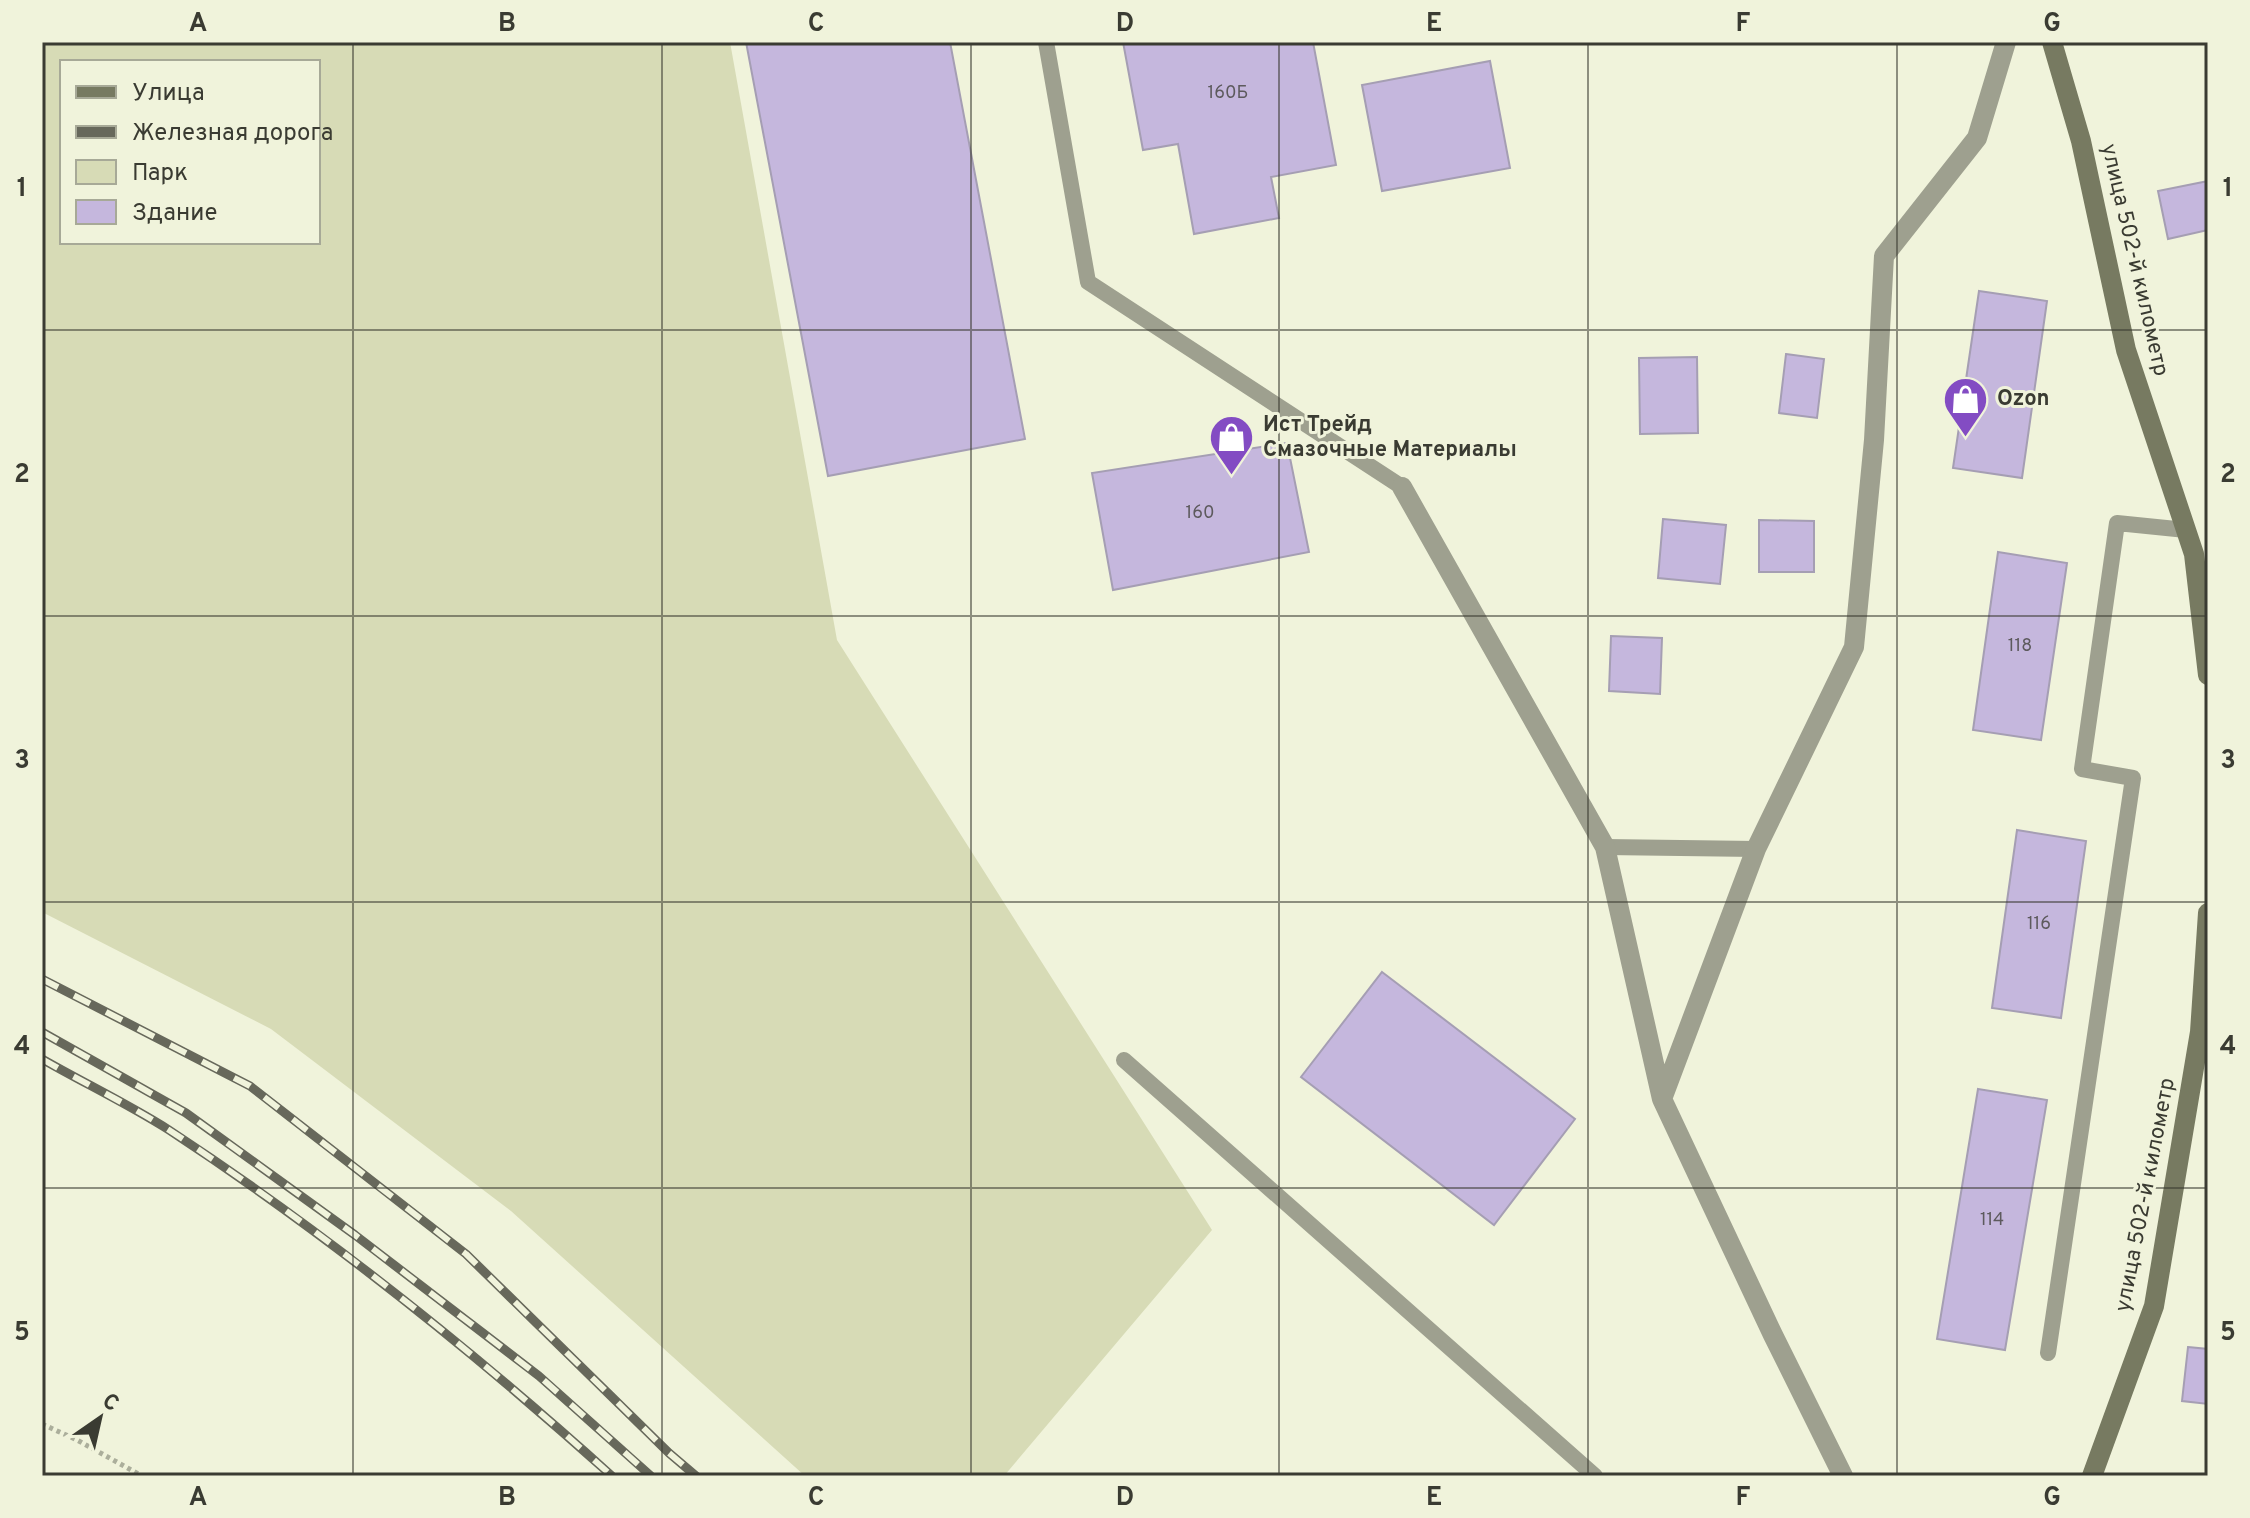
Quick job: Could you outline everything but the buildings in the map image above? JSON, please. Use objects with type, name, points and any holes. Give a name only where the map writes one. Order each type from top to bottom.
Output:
[{"type":"street","points":[[1662,1099],[1756,849],[1854,647],[1874,440],[1884,256],[1977,138],[2006,42]]},
{"type":"street","name":"улица 502-й километр","points":[[2052,42],[2081,141],[2126,350],[2186,530],[2201,552],[2208,675]]},
{"type":"street","points":[[1402,487],[1605,847],[1662,1099],[1843,1476]]},
{"type":"street","name":"улица 502-й километр","points":[[2092,1476],[2154,1306],[2200,1032],[2208,913]]},
{"type":"lane","points":[[1046,42],[1088,282],[1402,487]]},
{"type":"lane","points":[[2048,1353],[2133,778],[2082,769],[2117,523],[2186,530]]},
{"type":"lane","points":[[1605,847],[1756,849]]},
{"type":"lane","points":[[1124,1060],[1595,1476]]},
{"type":"path","points":[[42,1424],[142,1476]]},
{"type":"green space","points":[[42,42],[730,42],[837,640],[1212,1230],[1004,1476],[805,1476],[511,1211],[271,1029],[42,912]]},
{"type":"railway","points":[[42,979],[250,1086],[466,1254],[696,1476]]},
{"type":"railway","points":[[42,1032],[186,1113],[355,1235],[539,1376],[651,1476]]},
{"type":"railway","points":[[42,1059],[169,1130],[285,1210],[452,1339],[612,1476]]},
{"type":"place","name":"Ozon","points":[[1966,438]]},
{"type":"place","name":"Ист Трейд Смазочные Материалы","points":[[1232,477]]}]
